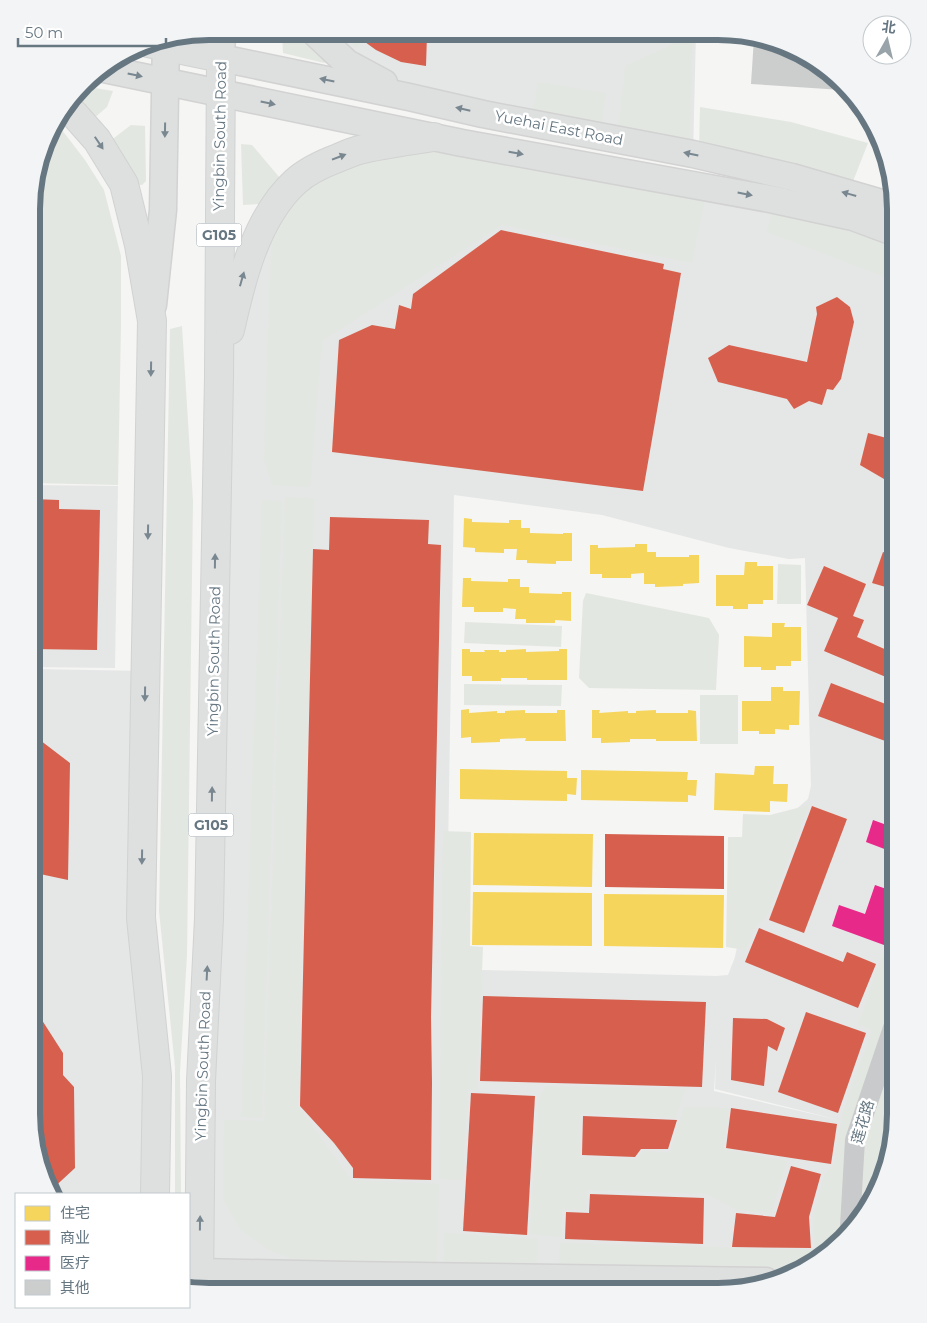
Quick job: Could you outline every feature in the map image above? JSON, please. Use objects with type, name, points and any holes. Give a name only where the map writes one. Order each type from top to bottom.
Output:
[{"type":"highway","points":[[169,45],[221,58]]},
{"type":"highway","name":"Yingbin South Road","points":[[199,1281],[201,1081],[210,918],[221,58]]},
{"type":"highway","points":[[71,112],[97,140],[124,184],[139,245],[152,321],[141,918],[157,1076],[155,1193]]},
{"type":"highway","points":[[218,377],[248,260],[262,228],[281,196],[296,181],[311,170],[329,161],[358,150],[434,137]]},
{"type":"main road","name":"Yingbin South Road","points":[[221,58],[222,40]]},
{"type":"main road","points":[[323,40],[347,63],[409,97]]},
{"type":"main road","points":[[152,321],[163,210],[166,82],[161,47]]},
{"type":"main road","name":"Yuehai East Road","points":[[221,58],[483,114],[693,154],[792,177],[887,205]]},
{"type":"main road","name":"Yuehai East Road","points":[[113,71],[434,137],[770,199],[853,217],[887,230]]},
{"type":"main road","points":[[199,1281],[337,1275],[747,1281]]},
{"type":"street","name":"莲花路","points":[[850,1218],[855,1140],[887,1046]]},
{"type":"shaded area","points":[[282,40],[315,40],[334,56],[324,63],[283,53]]},
{"type":"shaded area","points":[[340,40],[696,40],[693,154],[441,105],[372,66]]},
{"type":"shaded area","points":[[348,40],[362,40],[356,48]]},
{"type":"shaded area","points":[[682,40],[693,40],[689,149],[618,134],[625,66]]},
{"type":"shaded area","points":[[538,82],[606,93],[601,128],[532,117]]},
{"type":"shaded area","points":[[92,88],[113,91],[107,107],[93,119],[78,103]]},
{"type":"shaded area","points":[[700,107],[791,122],[868,143],[850,189],[699,150]]},
{"type":"shaded area","points":[[131,125],[145,126],[146,181],[142,185],[134,184],[110,141]]},
{"type":"shaded area","points":[[61,129],[85,160],[104,190],[121,256],[118,485],[40,483],[41,187],[49,155]]},
{"type":"shaded area","points":[[434,138],[887,231],[887,1057],[852,1215],[829,1241],[812,1254],[793,1266],[752,1280],[200,1271],[219,377],[262,229]],"holes":[[[454,495],[602,515],[729,548],[789,559],[805,558],[811,786],[808,799],[779,824],[746,900],[735,957],[728,975],[446,969]],[[716,1061],[715,1089],[839,1120],[714,1091]]]},
{"type":"shaded area","points":[[434,140],[706,193],[692,263],[502,225],[322,341],[310,487],[272,485],[264,459],[272,221],[312,172]]},
{"type":"shaded area","points":[[241,144],[252,145],[280,178],[259,204],[243,205]]},
{"type":"shaded area","points":[[773,205],[887,235],[887,278],[767,232]]},
{"type":"shaded area","points":[[182,326],[193,501],[187,955],[180,1072],[181,1193],[175,1193],[175,1067],[159,911],[170,329]]},
{"type":"shaded area","points":[[40,485],[118,486],[115,668],[40,667]]},
{"type":"shaded area","points":[[285,497],[314,498],[298,1106],[351,1180],[439,1184],[436,1270],[311,1266],[267,1249],[240,1229],[223,1199],[224,1120],[264,1121]]},
{"type":"shaded area","points":[[262,500],[282,501],[262,1118],[241,1117]]},
{"type":"shaded area","points":[[778,564],[801,565],[801,604],[777,604]]},
{"type":"shaded area","points":[[586,593],[709,618],[719,635],[716,690],[589,688],[579,678],[583,601]]},
{"type":"shaded area","points":[[465,622],[562,626],[561,647],[464,643]]},
{"type":"shaded area","points":[[40,669],[145,671],[154,1193],[60,1193],[49,1168],[43,1147],[40,1125]]},
{"type":"shaded area","points":[[464,684],[562,685],[561,706],[464,705]]},
{"type":"shaded area","points":[[700,695],[738,695],[738,744],[700,744]]},
{"type":"shaded area","points":[[809,805],[766,918],[756,925],[746,950],[726,947],[728,837],[742,837],[743,814],[770,815]]},
{"type":"shaded area","points":[[443,831],[471,832],[470,946],[483,947],[477,1090],[468,1090],[463,1180],[439,1179]]},
{"type":"shaded area","points":[[887,943],[887,1125],[884,1147],[870,1189],[845,1225],[829,1241],[793,1266],[762,1277],[558,1275],[560,1243],[815,1250],[813,1217],[824,1175],[834,1164],[843,1113],[872,1030],[858,1025]]},
{"type":"shaded area","points":[[546,1086],[685,1089],[676,1118],[581,1113],[579,1157],[637,1159],[643,1151],[670,1153],[684,1107],[729,1108],[723,1149],[787,1161],[771,1213],[737,1210],[707,1194],[587,1190],[586,1210],[563,1209],[561,1237],[530,1234],[539,1098]]},
{"type":"shaded area","points":[[444,1233],[538,1239],[536,1271],[443,1269]]},
{"type":"building: 住宅","points":[[464,518],[472,519],[472,522],[509,523],[509,520],[521,520],[521,528],[530,528],[530,533],[572,533],[572,561],[556,561],[556,564],[527,563],[527,560],[516,560],[517,549],[504,549],[504,553],[475,552],[475,548],[463,547]]},
{"type":"building: 住宅","points":[[635,544],[647,544],[647,552],[656,552],[656,557],[689,557],[689,555],[699,555],[699,583],[683,584],[683,586],[655,587],[655,584],[644,584],[644,573],[631,574],[631,578],[602,578],[602,574],[590,574],[590,545],[598,545],[598,548],[635,547]]},
{"type":"building: 住宅","points":[[745,562],[757,562],[757,566],[773,566],[773,600],[763,600],[763,604],[748,604],[748,609],[733,609],[733,606],[716,606],[716,575],[744,575]]},
{"type":"building: 住宅","points":[[463,578],[471,578],[471,581],[508,582],[508,579],[520,579],[520,587],[529,587],[529,593],[562,594],[562,592],[571,592],[571,621],[555,620],[555,623],[526,623],[526,619],[515,619],[516,609],[503,608],[503,612],[474,612],[474,607],[462,607]]},
{"type":"building: 住宅","points":[[772,623],[785,623],[784,627],[801,627],[801,661],[791,661],[791,666],[776,666],[776,670],[761,670],[761,667],[744,667],[744,636],[772,637]]},
{"type":"building: 住宅","points":[[462,649],[470,649],[470,652],[499,650],[499,652],[506,652],[506,650],[526,649],[526,652],[567,649],[567,680],[501,678],[501,681],[472,681],[472,676],[462,676]]},
{"type":"building: 住宅","points":[[771,687],[783,687],[783,691],[800,691],[799,725],[789,725],[789,730],[775,729],[775,734],[759,734],[759,731],[742,731],[742,701],[771,701]]},
{"type":"building: 住宅","points":[[469,709],[469,713],[497,711],[497,713],[505,713],[505,711],[525,710],[525,713],[557,713],[557,710],[565,710],[566,741],[525,741],[526,738],[500,739],[500,742],[471,743],[471,737],[461,738],[461,710]]},
{"type":"building: 住宅","points":[[592,710],[600,710],[599,713],[628,711],[628,713],[636,713],[636,711],[656,710],[656,713],[688,713],[688,710],[696,711],[697,741],[630,739],[630,742],[601,743],[601,738],[592,738]]},
{"type":"building: 住宅","points":[[755,766],[774,766],[773,784],[788,784],[787,802],[770,801],[770,812],[714,810],[715,773],[754,775]]},
{"type":"building: 住宅","points":[[460,769],[567,771],[567,778],[577,778],[576,795],[567,794],[567,801],[460,799]]},
{"type":"building: 住宅","points":[[581,770],[688,772],[687,780],[697,780],[696,796],[688,795],[688,802],[581,800]]},
{"type":"building: 住宅","points":[[474,833],[593,834],[592,887],[473,885]]},
{"type":"building: 住宅","points":[[473,892],[592,893],[592,946],[472,945]]},
{"type":"building: 住宅","points":[[604,894],[724,895],[723,948],[604,946]]},
{"type":"building: 商业","points":[[367,40],[427,40],[426,66],[401,62],[376,50],[365,42]]},
{"type":"building: 商业","points":[[501,230],[664,264],[663,269],[681,273],[643,491],[332,452],[339,340],[372,325],[395,329],[399,305],[411,309],[413,294]]},
{"type":"building: 商业","points":[[837,297],[850,307],[854,322],[841,379],[833,390],[827,389],[822,405],[809,401],[794,409],[787,399],[718,382],[708,358],[729,345],[807,362],[817,314],[816,307]]},
{"type":"building: 商业","points":[[868,433],[887,438],[887,482],[860,465]]},
{"type":"building: 商业","points":[[40,499],[59,500],[59,509],[100,510],[97,650],[40,649]]},
{"type":"building: 商业","points":[[330,517],[429,520],[428,544],[441,545],[431,1017],[431,1180],[353,1178],[353,1168],[334,1143],[300,1106],[313,549],[329,550]]},
{"type":"building: 商业","points":[[883,552],[887,554],[887,587],[872,583]]},
{"type":"building: 商业","points":[[824,566],[866,584],[853,616],[864,620],[857,637],[887,650],[887,677],[824,651],[838,618],[807,605]]},
{"type":"building: 商业","points":[[831,683],[887,705],[887,742],[818,716]]},
{"type":"building: 商业","points":[[40,740],[70,763],[68,880],[40,874]]},
{"type":"building: 商业","points":[[812,806],[847,819],[804,933],[769,920]]},
{"type":"building: 商业","points":[[605,834],[724,836],[724,889],[605,887]]},
{"type":"building: 商业","points":[[759,928],[843,962],[847,952],[876,964],[858,1008],[745,962]]},
{"type":"building: 商业","points":[[483,996],[706,1002],[702,1087],[480,1081]]},
{"type":"building: 商业","points":[[806,1012],[866,1033],[838,1113],[778,1092]]},
{"type":"building: 商业","points":[[40,1017],[63,1053],[63,1075],[74,1087],[75,1168],[56,1186],[43,1147],[40,1125]]},
{"type":"building: 商业","points":[[733,1018],[767,1019],[785,1028],[777,1051],[768,1046],[764,1086],[731,1080]]},
{"type":"building: 商业","points":[[471,1093],[535,1096],[527,1235],[463,1231]]},
{"type":"building: 商业","points":[[731,1108],[837,1124],[831,1164],[726,1148]]},
{"type":"building: 商业","points":[[583,1116],[677,1120],[668,1149],[641,1149],[635,1157],[582,1155]]},
{"type":"building: 商业","points":[[791,1166],[821,1174],[809,1217],[811,1248],[732,1247],[736,1213],[775,1217]]},
{"type":"building: 商业","points":[[590,1194],[704,1198],[703,1244],[565,1239],[566,1212],[589,1213]]},
{"type":"building: 医疗","points":[[873,820],[887,825],[887,850],[866,842]]},
{"type":"building: 医疗","points":[[875,885],[887,889],[887,936],[884,945],[832,926],[839,905],[865,914]]},
{"type":"building: 其他","points":[[754,44],[782,53],[802,63],[821,75],[837,90],[751,84]]}]
